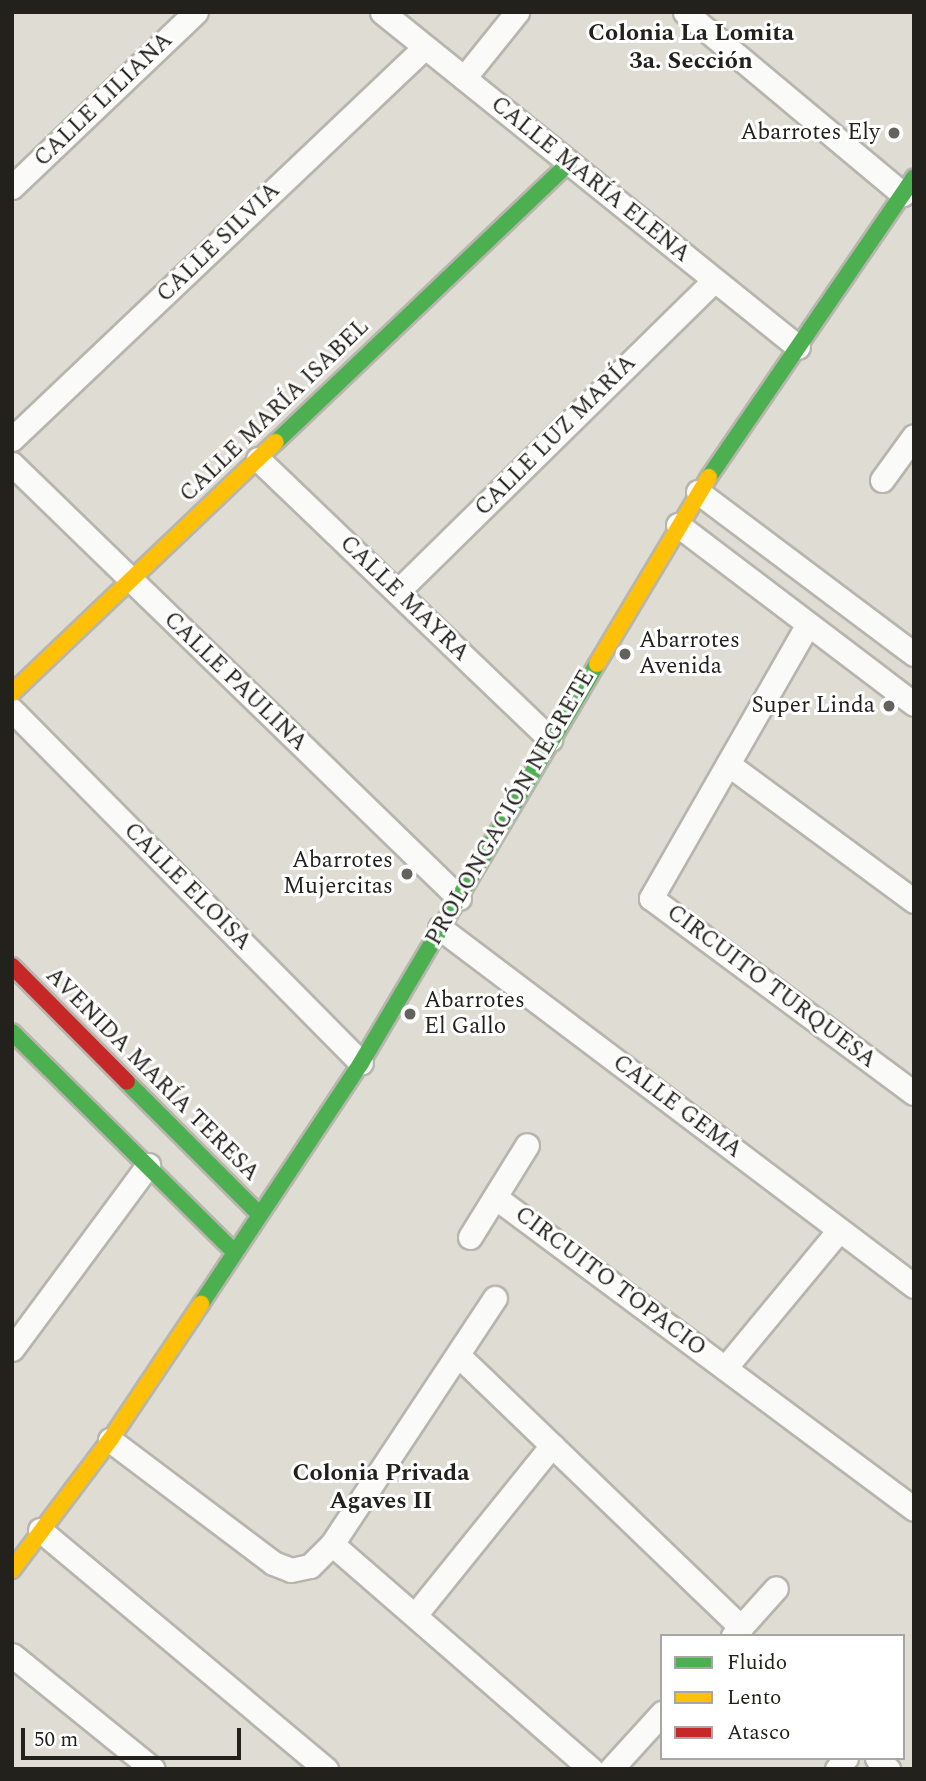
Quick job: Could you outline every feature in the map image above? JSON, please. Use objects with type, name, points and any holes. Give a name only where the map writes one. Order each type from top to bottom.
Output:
[{"type":"street","name":"CALLE LILIANA","points":[[12,187],[196,12]]},
{"type":"street","name":"CALLE MARÍA ELENA","points":[[382,12],[798,347]]},
{"type":"street","points":[[464,78],[517,12]]},
{"type":"street","points":[[685,12],[908,186]]},
{"type":"street","name":"CALLE SILVIA","points":[[12,439],[425,47]]},
{"type":"street","name":"CALLE MARÍA ISABEL","points":[[12,693],[569,163]]},
{"type":"street","name":"PROLONGACIÓN NEGRETE","points":[[14,1562],[110,1440],[361,1063],[550,738],[698,492],[908,186]]},
{"type":"street","name":"CALLE LUZ MARÍA","points":[[397,592],[714,280]]},
{"type":"street","points":[[882,480],[907,460],[914,436]]},
{"type":"street","name":"CALLE MAYRA","points":[[258,459],[550,738]]},
{"type":"street","name":"CALLE PAULINA","points":[[12,464],[459,898]]},
{"type":"street","points":[[698,492],[914,654]]},
{"type":"street","points":[[678,525],[914,704]]},
{"type":"street","name":"CIRCUITO TURQUESA","points":[[808,624],[651,898],[914,1093]]},
{"type":"street","name":"CALLE ELOISA","points":[[12,710],[361,1063]]},
{"type":"street","points":[[727,764],[914,901]]},
{"type":"street","name":"CALLE GEMA","points":[[440,928],[914,1286]]},
{"type":"street","name":"AVENIDA MARÍA TERESA","points":[[12,966],[260,1215]]},
{"type":"street","points":[[14,1038],[148,1165],[234,1252]]},
{"type":"street","name":"CIRCUITO TOPACIO","points":[[470,1237],[527,1145]]},
{"type":"street","points":[[12,1349],[148,1165]]},
{"type":"street","name":"CIRCUITO TOPACIO","points":[[495,1197],[914,1510]]},
{"type":"street","name":"CIRCUITO TOPACIO","points":[[724,1368],[839,1230]]},
{"type":"street","points":[[110,1440],[273,1563],[291,1570],[310,1566],[332,1544],[495,1298]]},
{"type":"street","points":[[458,1355],[737,1631],[776,1588]]},
{"type":"street","points":[[415,1615],[552,1446]]},
{"type":"street","points":[[40,1530],[326,1769]]},
{"type":"street","points":[[332,1544],[591,1769]]},
{"type":"street","points":[[12,1655],[153,1769]]},
{"type":"street","points":[[611,1769],[660,1715]]},
{"type":"traffic: fast","points":[[276,442],[569,163]]},
{"type":"traffic: fast","points":[[709,477],[914,178]]},
{"type":"traffic: fast","points":[[201,1304],[361,1063],[597,664]]},
{"type":"traffic: fast","points":[[12,1032],[234,1252]]},
{"type":"traffic: fast","points":[[127,1082],[260,1215]]},
{"type":"traffic: slow","points":[[12,693],[276,442]]},
{"type":"traffic: slow","points":[[597,664],[709,477]]},
{"type":"traffic: slow","points":[[12,1570],[110,1440],[201,1304]]},
{"type":"traffic: jam","points":[[12,966],[127,1082]]},
{"type":"place","name":"Abarrotes Ely","points":[[894,133]]},
{"type":"place","name":"Abarrotes Avenida","points":[[625,654]]},
{"type":"place","name":"Super Linda","points":[[889,706]]},
{"type":"place","name":"Abarrotes Mujercitas","points":[[407,874]]},
{"type":"place","name":"Abarrotes El Gallo","points":[[410,1014]]},
{"type":"district","name":"Colonia La Lomita 3a. Sección","points":[[691,48]]},
{"type":"district","name":"Colonia Privada Agaves II","points":[[381,1488]]}]
